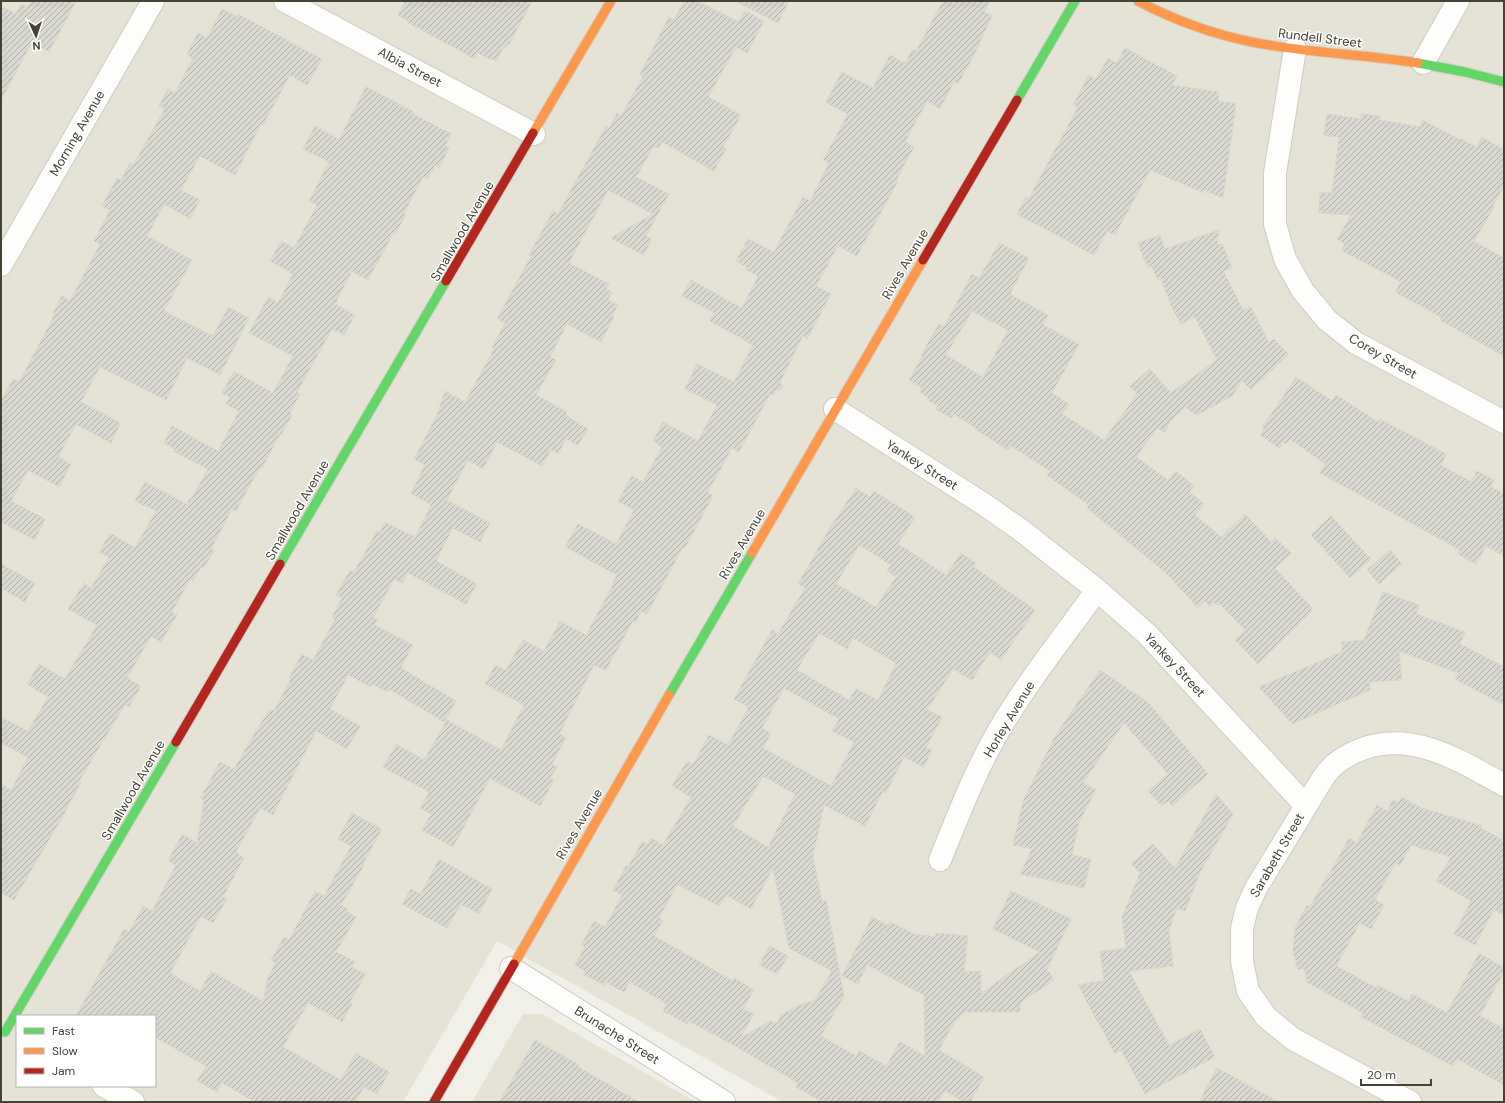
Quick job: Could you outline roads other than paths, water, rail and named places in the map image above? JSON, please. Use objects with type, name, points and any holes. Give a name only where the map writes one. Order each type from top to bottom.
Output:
[{"type":"street","name":"Morning Avenue","points":[[1,266],[153,1]]},
{"type":"street","name":"Albia Street","points":[[285,1],[534,134]]},
{"type":"street","name":"Smallwood Avenue","points":[[19,1015],[611,1]]},
{"type":"street","name":"Rives Avenue","points":[[434,1102],[510,968],[835,409],[1075,1]]},
{"type":"street","name":"Rundell Street","points":[[1138,1],[1159,13],[1199,29],[1240,40],[1295,49],[1423,63],[1476,74],[1504,82]]},
{"type":"street","points":[[1423,63],[1458,1]]},
{"type":"street","name":"Corey Street","points":[[1295,49],[1275,173],[1276,224],[1285,259],[1303,291],[1327,320],[1356,343],[1504,422]]},
{"type":"street","name":"Yankey Street","points":[[835,409],[985,506],[1022,532],[1098,590],[1147,634],[1306,806]]},
{"type":"street","name":"Horley Avenue","points":[[940,860],[966,797],[999,730],[1041,667],[1098,590]]},
{"type":"street","points":[[1306,806],[1329,771],[1341,759],[1374,744],[1394,742],[1440,751],[1504,785]]},
{"type":"street","name":"Sarabeth Street","points":[[1306,806],[1256,888],[1247,908],[1242,928],[1242,961],[1248,991],[1266,1017],[1293,1039],[1410,1102]]},
{"type":"street","name":"Brunache Street","points":[[510,968],[724,1102]]},
{"type":"street","name":"Smallwood Avenue","points":[[8,1034],[16,1020]]},
{"type":"street","points":[[106,1087],[133,1102]]}]
